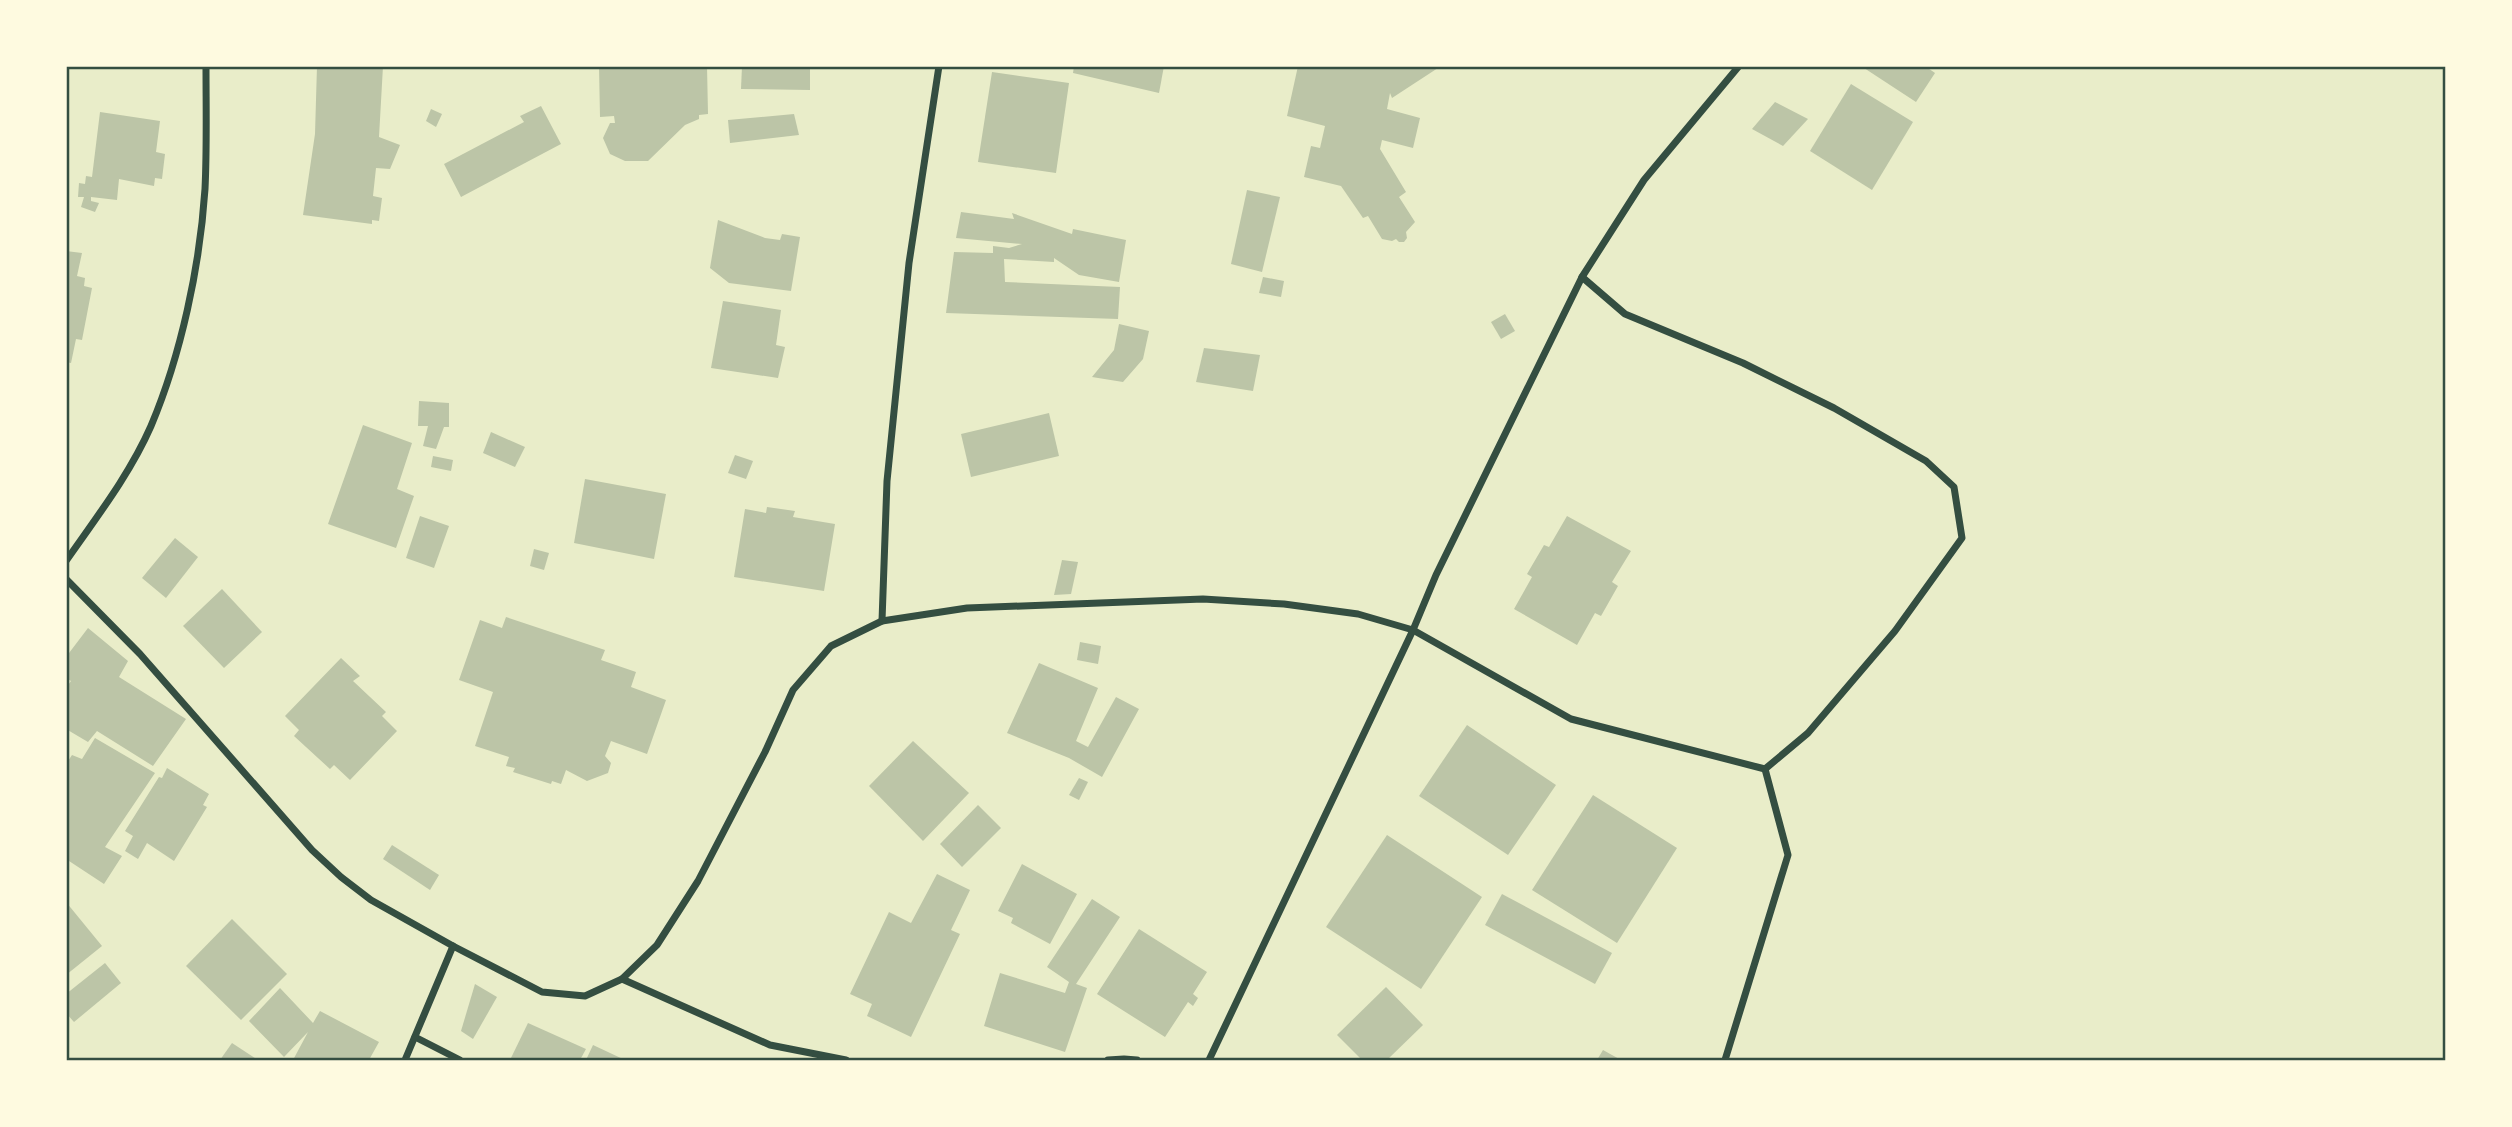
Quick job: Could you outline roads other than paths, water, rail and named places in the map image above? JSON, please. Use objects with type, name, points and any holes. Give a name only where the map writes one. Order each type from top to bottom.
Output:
[{"type":"street","points":[[66,561],[115,491],[150,427],[178,351],[192,280],[205,189],[206,66]]},
{"type":"street","points":[[882,621],[887,481],[909,263],[939,66]]},
{"type":"street","points":[[1209,1060],[1413,630],[1436,575],[1581,277],[1644,180],[1739,66]]},
{"type":"street","points":[[1581,277],[1625,314],[1743,363],[1834,408],[1926,461],[1954,487],[1962,538],[1895,631],[1808,733],[1765,769]]},
{"type":"street","points":[[66,579],[149,664],[312,850],[341,877],[371,900],[542,992],[585,996],[622,979],[657,945],[698,881],[765,752],[793,690],[831,646],[882,621],[967,608],[1203,600],[1284,604],[1358,614],[1413,630],[1571,719],[1765,769]]},
{"type":"street","points":[[1725,1060],[1788,855],[1765,769]]},
{"type":"street","points":[[405,1060],[453,946]]},
{"type":"street","points":[[622,979],[770,1045],[846,1060]]},
{"type":"street","points":[[415,1037],[460,1060]]},
{"type":"street","points":[[1108,1060],[1137,1060]]}]
